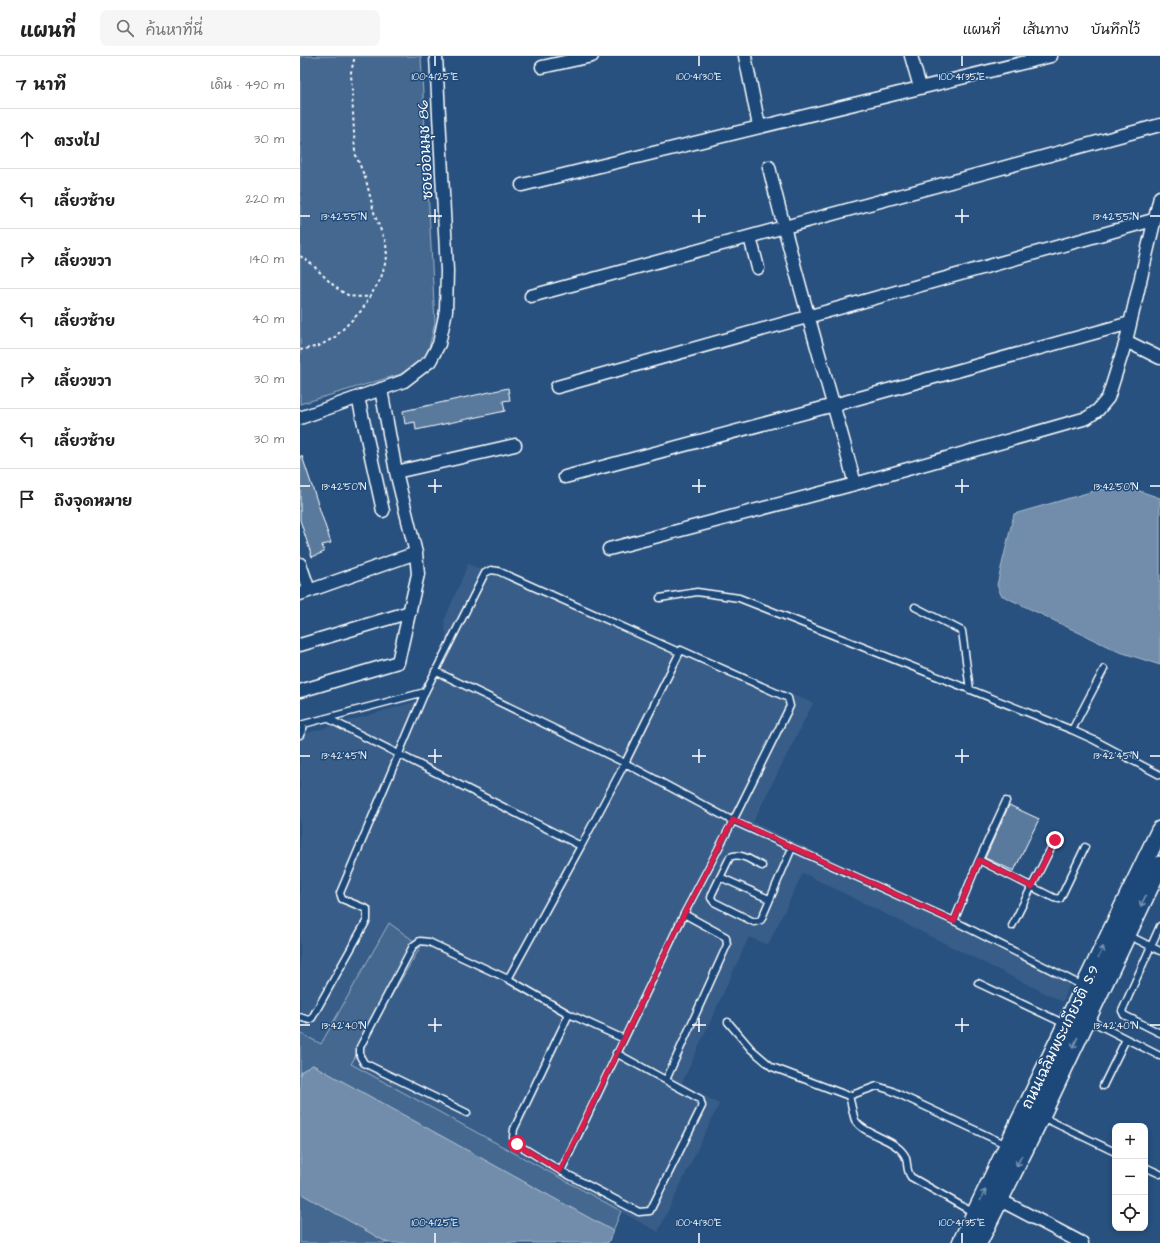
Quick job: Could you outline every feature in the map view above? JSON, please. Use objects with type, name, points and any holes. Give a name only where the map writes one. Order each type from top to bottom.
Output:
[{"type":"main road","name":"ถนนเฉลิมพระเกียรติ ร.9","points":[[961,1243],[974,1213],[1009,1146],[1065,1024],[1160,830]]},
{"type":"main road","name":"ถนนเฉลิมพระเกียรติ ร.9","points":[[978,1243],[1041,1116],[1086,1018],[1160,865]]},
{"type":"street","name":"ซอยอ่อนนุช 86","points":[[300,418],[404,381],[430,361],[439,344],[446,311],[447,271],[436,56]]},
{"type":"street","points":[[542,67],[592,56]]},
{"type":"street","points":[[745,56],[759,126]]},
{"type":"street","points":[[911,56],[920,87]]},
{"type":"street","points":[[522,185],[1050,56]]},
{"type":"street","points":[[530,296],[1160,125]]},
{"type":"street","points":[[768,166],[783,228],[855,484]]},
{"type":"street","points":[[608,549],[855,484],[1087,418],[1098,410],[1108,398],[1126,341],[1153,220],[1160,198]]},
{"type":"street","points":[[557,387],[1153,220]]},
{"type":"street","points":[[750,237],[758,268]]},
{"type":"street","points":[[564,477],[834,405],[1130,323]]},
{"type":"street","points":[[1126,341],[1160,358]]},
{"type":"street","points":[[300,691],[395,664],[400,658],[418,574],[416,553],[396,472],[381,389]]},
{"type":"street","points":[[358,397],[382,511]]},
{"type":"street","points":[[396,472],[515,445]]},
{"type":"street","points":[[300,565],[305,592],[416,553]]},
{"type":"street","points":[[300,645],[410,612]]},
{"type":"street","points":[[1000,1200],[1082,1243]]},
{"type":"lane","points":[[300,1017],[309,1020],[312,1018],[367,920],[367,909],[342,899],[340,893],[434,671],[485,573],[491,570],[498,572],[679,652]]},
{"type":"lane","points":[[660,598],[697,592],[739,598],[1072,730],[1160,775]]},
{"type":"lane","points":[[915,607],[962,631],[970,690]]},
{"type":"lane","points":[[508,979],[625,764],[679,652],[684,649],[788,698],[790,706],[684,914],[560,1171]]},
{"type":"lane","points":[[1072,730],[1104,669]]},
{"type":"lane","points":[[434,671],[625,764],[733,820],[954,921],[1084,986]]},
{"type":"lane","points":[[300,735],[303,725],[425,692]]},
{"type":"lane","points":[[327,718],[581,846]]},
{"type":"lane","points":[[954,921],[979,860],[1006,801]]},
{"type":"lane","points":[[1012,926],[1055,840]]},
{"type":"lane","points":[[979,860],[1032,887],[1060,899],[1085,847]]},
{"type":"lane","points":[[762,866],[743,856],[734,855],[730,857],[711,898],[714,902],[754,922],[761,920],[792,848]]},
{"type":"lane","points":[[720,877],[770,899]]},
{"type":"lane","points":[[666,1080],[727,945],[726,937],[684,914]]},
{"type":"lane","points":[[1160,926],[1122,1011],[1124,1015],[1160,1033]]},
{"type":"lane","points":[[1127,934],[1160,951]]},
{"type":"lane","points":[[467,1113],[364,1063],[360,1056],[360,1048],[413,946],[420,942],[429,942],[508,979],[569,1014],[624,1039]]},
{"type":"lane","points":[[978,983],[1065,1024]]},
{"type":"lane","points":[[569,1014],[514,1129],[513,1137],[517,1144],[560,1171],[640,1212],[650,1211],[702,1106],[700,1098],[616,1053]]},
{"type":"lane","points":[[1086,1018],[1160,1056]]},
{"type":"lane","points":[[728,1022],[751,1049],[772,1067],[849,1096],[877,1086],[1009,1146]]},
{"type":"lane","points":[[1103,1086],[1126,1039]]},
{"type":"lane","points":[[849,1096],[855,1120],[903,1153],[907,1161],[907,1172],[911,1177],[974,1213]]},
{"type":"lane","points":[[1041,1116],[1112,1151]]},
{"type":"lane","points":[[1148,1168],[1160,1174]]},
{"type":"path","points":[[300,350],[319,346],[335,337],[362,310],[381,278],[387,257],[386,243],[375,216],[366,180],[355,153],[351,72],[355,56]]},
{"type":"path","points":[[300,256],[309,261],[329,281],[349,296],[370,297]]},
{"type":"shaded area","points":[[300,56],[421,56],[435,323],[427,356],[401,374],[300,404]]},
{"type":"shaded area","points":[[1122,485],[1160,498],[1160,665],[1117,651],[1001,595],[997,585],[1014,514],[1094,491]]},
{"type":"shaded area","points":[[468,564],[813,703],[753,822],[1073,975],[1063,1002],[803,873],[768,945],[749,937],[682,1083],[719,1104],[658,1232],[350,1064],[421,946],[388,924],[321,1044],[300,1033],[300,735],[428,698],[449,653],[444,621]]},
{"type":"shaded area","points":[[389,923],[421,946],[351,1064],[621,1211],[613,1231],[313,1065],[302,1071],[300,1075],[300,1033],[321,1044]]},
{"type":"shaded area","points":[[313,1065],[613,1231],[608,1243],[388,1243],[300,1193],[300,1075],[302,1071]]},
{"type":"shaded area","points":[[300,1193],[388,1243],[300,1243]]},
{"type":"building","points":[[508,388],[510,400],[503,401],[505,411],[416,430],[415,422],[405,424],[403,411]]},
{"type":"building","points":[[300,456],[302,456],[331,543],[322,545],[324,552],[312,557],[300,520]]},
{"type":"building","points":[[1009,805],[1039,819],[1014,871],[985,858]]},
{"type":"route","points":[[517,1144],[560,1171],[684,914],[733,820],[954,921],[979,860],[1032,887],[1055,840]]}]
